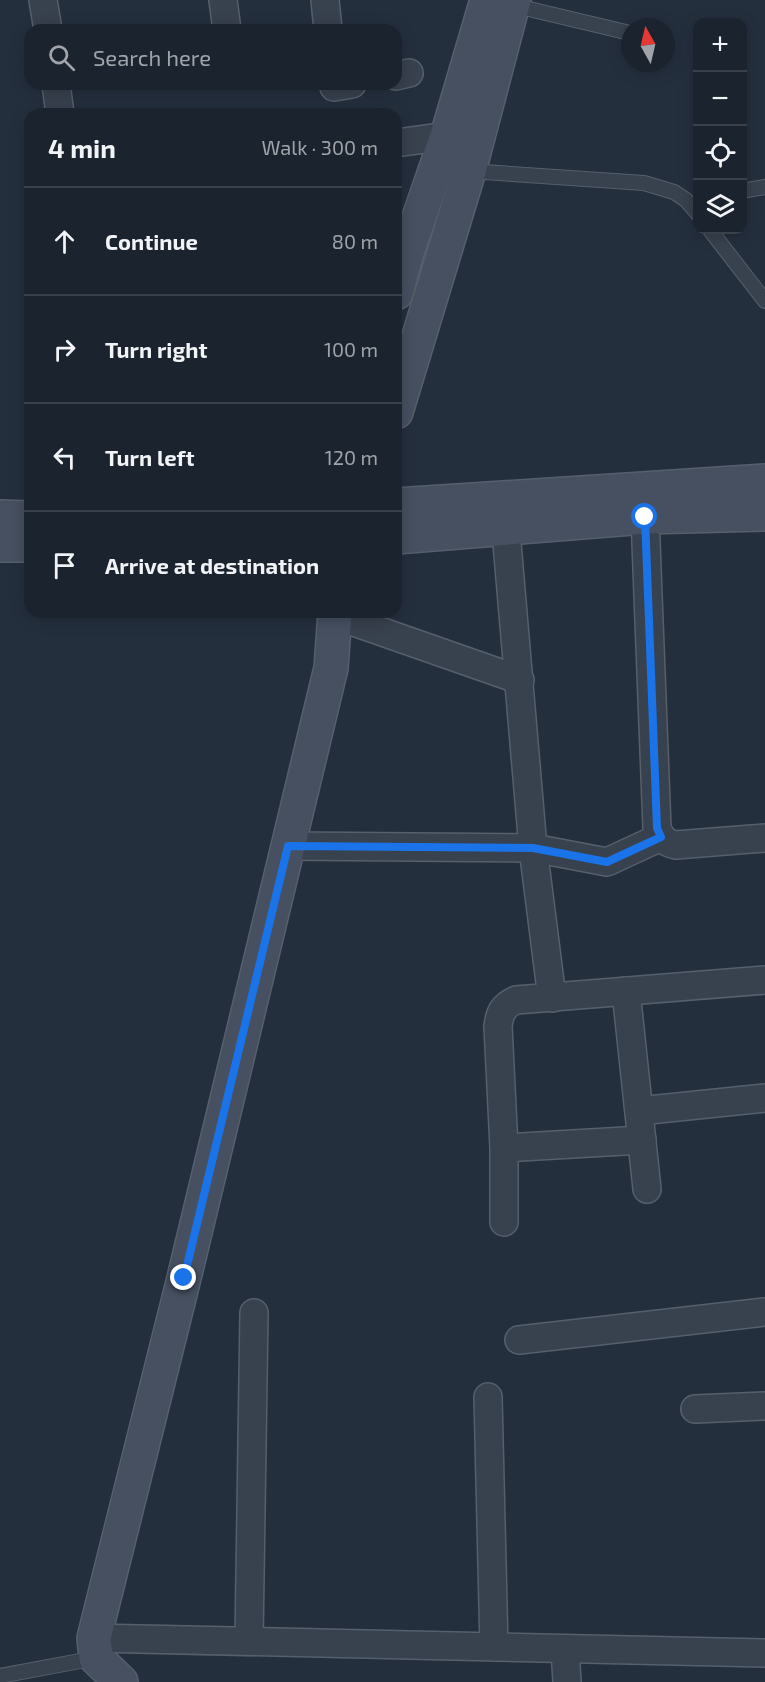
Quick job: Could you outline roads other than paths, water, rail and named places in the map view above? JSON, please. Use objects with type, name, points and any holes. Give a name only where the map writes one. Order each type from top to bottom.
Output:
[{"type":"street","points":[[43,0],[47,24]]},
{"type":"street","points":[[223,0],[226,24]]},
{"type":"street","points":[[325,0],[327,24]]},
{"type":"street","points":[[402,251],[462,137],[504,2]]},
{"type":"street","points":[[57,90],[59,108]]},
{"type":"street","points":[[402,143],[462,137]]},
{"type":"street","points":[[402,392],[469,171],[462,137]]},
{"type":"street","points":[[402,536],[505,513],[765,481]]},
{"type":"street","points":[[402,505],[505,513],[645,517],[765,514]]},
{"type":"street","points":[[505,513],[533,848],[552,998]]},
{"type":"street","points":[[0,517],[24,518]]},
{"type":"street","points":[[645,517],[657,828],[667,843],[676,845],[765,838]]},
{"type":"street","points":[[0,545],[24,545]]},
{"type":"street","points":[[95,1648],[331,668],[335,618]]},
{"type":"street","points":[[349,618],[520,680]]},
{"type":"street","points":[[288,846],[533,848],[607,862],[661,837]]},
{"type":"street","points":[[504,1222],[504,1148],[498,1026],[502,1009],[516,1000],[765,980]]},
{"type":"street","points":[[626,992],[647,1189]]},
{"type":"street","points":[[639,1111],[765,1098]]},
{"type":"street","points":[[504,1148],[642,1140]]},
{"type":"street","points":[[519,1340],[765,1312]]},
{"type":"street","points":[[249,1641],[254,1313]]},
{"type":"street","points":[[489,1397],[494,1647]]},
{"type":"street","points":[[695,1409],[765,1406]]},
{"type":"street","points":[[95,1648],[249,1641],[765,1653]]},
{"type":"street","points":[[95,1648],[121,1682]]},
{"type":"street","points":[[565,1649],[567,1682]]},
{"type":"lane","points":[[504,2],[621,31]]},
{"type":"lane","points":[[469,171],[644,183],[692,199]]},
{"type":"lane","points":[[747,190],[765,187]]},
{"type":"lane","points":[[713,234],[765,301]]},
{"type":"lane","points":[[0,1676],[95,1648]]}]
